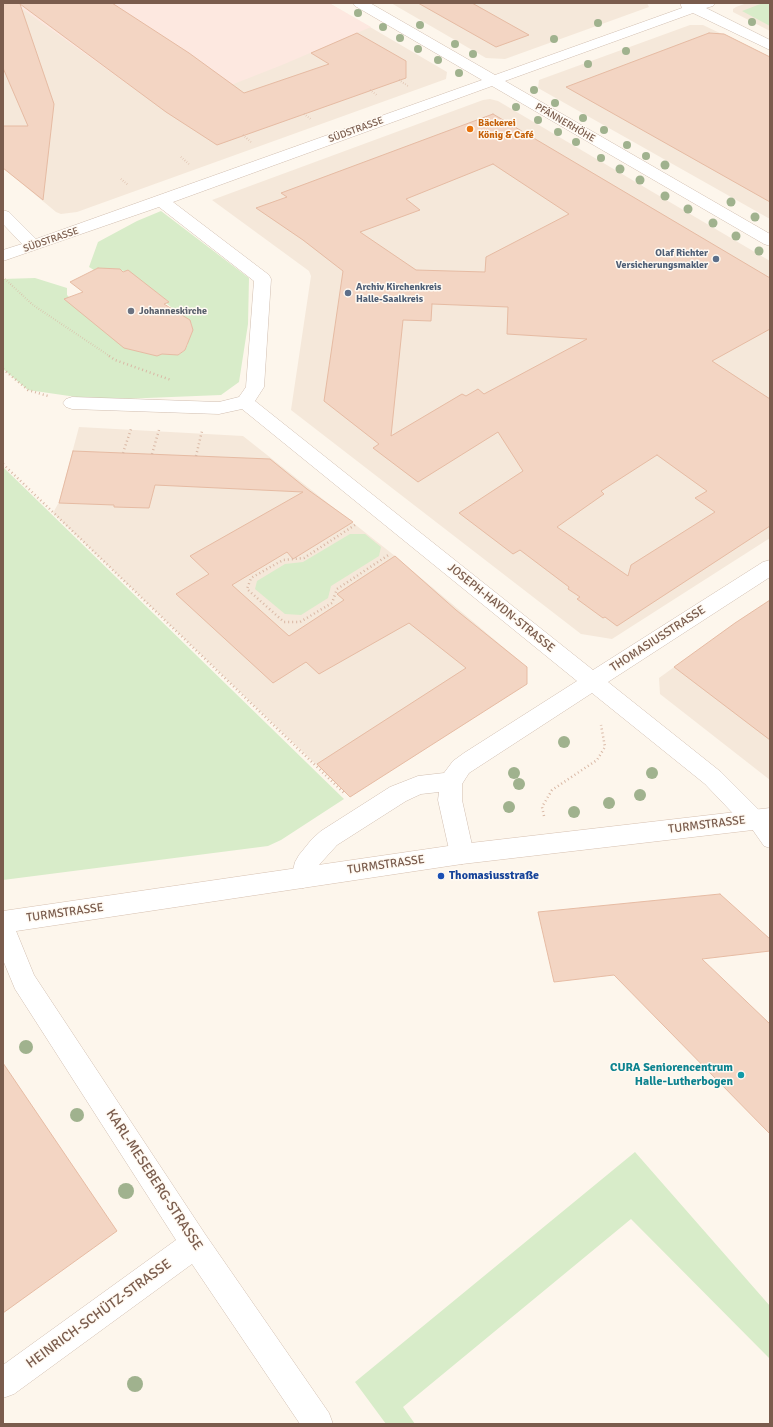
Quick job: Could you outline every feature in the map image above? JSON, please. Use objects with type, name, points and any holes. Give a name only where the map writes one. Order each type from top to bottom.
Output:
[{"type":"street","name":"PFÄNNERHÖHE","points":[[360,3],[493,82],[770,241]]},
{"type":"street","name":"SÜDSTRASSE","points":[[3,256],[493,82],[688,6],[708,3]]},
{"type":"street","points":[[688,6],[770,46]]},
{"type":"street","points":[[72,404],[218,408],[245,402],[255,388],[263,279],[161,201]]},
{"type":"street","points":[[3,216],[34,246]]},
{"type":"street","name":"JOSEPH-HAYDN-STRASSE","points":[[245,402],[762,818]]},
{"type":"street","name":"THOMASIUSSTRASSE","points":[[451,782],[461,767],[472,759],[770,567]]},
{"type":"street","points":[[303,878],[307,862],[320,846],[329,838],[398,794],[418,786],[451,782],[450,800],[462,854]]},
{"type":"street","name":"TURMSTRASSE","points":[[3,922],[462,854],[762,818]]},
{"type":"street","name":"KARL-MESEBERG-STRASSE","points":[[3,929],[24,981],[195,1244],[318,1424]]},
{"type":"street","name":"HEINRICH-SCHÜTZ-STRASSE","points":[[3,1383],[195,1244]]},
{"type":"lane","points":[[762,818],[770,841]]},
{"type":"path","points":[[3,276],[33,305],[115,360],[178,382]]},
{"type":"path","points":[[3,368],[28,390],[72,404]]},
{"type":"path","points":[[3,464],[366,815]]},
{"type":"path","points":[[379,509],[304,558],[283,560],[251,578],[247,589],[284,622],[300,622],[332,602],[337,589],[414,538]]},
{"type":"path","points":[[549,844],[542,808],[552,790],[596,760],[605,747],[593,681]]},
{"type":"shaded area","points":[[3,3],[329,3],[447,72],[446,79],[77,212],[61,214],[56,212],[3,168]]},
{"type":"shaded area","points":[[14,3],[329,3],[371,27],[282,65],[165,111]]},
{"type":"shaded area","points":[[391,3],[647,3],[649,7],[505,59],[486,58]]},
{"type":"shaded area","points":[[747,3],[770,3],[770,31],[733,12],[733,9],[736,7]]},
{"type":"shaded area","points":[[690,25],[703,25],[770,57],[770,219],[538,88],[539,80]]},
{"type":"shaded area","points":[[490,99],[498,101],[770,261],[770,538],[612,639],[581,634],[291,410],[311,276],[309,271],[212,200],[483,100]]},
{"type":"shaded area","points":[[79,427],[243,436],[395,556],[527,667],[527,684],[350,797],[53,513],[59,502]]},
{"type":"shaded area","points":[[770,600],[770,780],[660,694],[659,678],[735,623]]},
{"type":"green space","points":[[763,3],[770,3],[770,26],[742,11]]},
{"type":"green space","points":[[161,211],[249,278],[248,324],[239,382],[221,395],[97,400],[28,390],[3,369],[3,279],[35,278],[67,288],[67,295],[69,297],[178,355],[185,350],[188,344],[185,342],[192,326],[191,323],[188,324],[179,313],[182,311],[181,310],[177,312],[166,303],[169,302],[153,290],[150,291],[141,280],[137,281],[124,271],[103,271],[98,268],[94,270],[89,267],[98,242],[137,221]]},
{"type":"green space","points":[[3,467],[344,799],[281,840],[268,846],[3,880]]},
{"type":"green space","points":[[350,534],[365,534],[381,547],[379,556],[331,586],[328,598],[301,615],[285,614],[255,589],[257,581],[285,564],[303,562]]},
{"type":"green space","points":[[635,1152],[770,1306],[770,1359],[631,1219],[403,1407],[415,1424],[386,1424],[355,1382]]},
{"type":"building","points":[[3,3],[112,3],[189,53],[244,93],[329,64],[311,53],[357,33],[406,61],[406,78],[217,145],[166,112],[20,4],[54,104],[43,200],[3,168],[3,126],[28,126],[3,68]]},
{"type":"building","points":[[418,3],[472,3],[529,35],[496,47]]},
{"type":"building","points":[[709,33],[724,34],[770,57],[770,202],[566,87]]},
{"type":"building","points":[[493,114],[770,278],[770,329],[712,361],[770,399],[770,526],[617,626],[605,617],[603,618],[577,599],[580,597],[568,589],[569,587],[520,550],[513,554],[459,513],[523,471],[498,432],[418,482],[373,448],[379,444],[324,401],[343,271],[303,240],[256,208],[287,197],[281,193]],"holes":[[[493,164],[569,214],[486,257],[485,272],[416,270],[360,232],[420,210],[406,199]],[[432,304],[508,307],[507,334],[587,339],[484,394],[478,389],[466,396],[462,394],[391,436],[403,320],[431,321]],[[657,455],[707,491],[695,498],[715,512],[631,565],[628,576],[557,527],[604,494],[601,491]]]},
{"type":"building","name":"Johanneskirche","points":[[98,268],[120,269],[123,272],[128,270],[169,302],[164,304],[190,320],[193,330],[185,350],[178,355],[162,354],[157,356],[124,348],[64,299],[83,292],[70,282]]},
{"type":"building","points":[[73,451],[270,459],[307,489],[353,522],[293,559],[287,552],[232,585],[289,636],[344,600],[337,594],[395,556],[456,610],[527,667],[527,684],[350,797],[317,764],[466,668],[409,623],[319,674],[306,662],[273,683],[176,594],[209,574],[190,556],[303,492],[155,485],[149,508],[59,503]]},
{"type":"building","points":[[770,600],[770,740],[674,667]]},
{"type":"building","name":"CURA Seniorencentrum Halle-Lutherbogen","points":[[720,894],[770,939],[770,951],[702,959],[770,1024],[770,1134],[614,975],[554,982],[538,912]]},
{"type":"building","points":[[3,1063],[117,1231],[3,1313]]},
{"type":"place","name":"Bäckerei König & Café","points":[[470,129]]},
{"type":"place","name":"Olaf Richter Versicherungsmakler","points":[[716,259]]},
{"type":"place","name":"Archiv Kirchenkreis Halle-Saalkreis","points":[[348,293]]},
{"type":"place","name":"Johanneskirche","points":[[131,311]]},
{"type":"place","name":"Thomasiusstraße","points":[[441,876]]},
{"type":"place","name":"CURA Seniorencentrum Halle-Lutherbogen","points":[[741,1075]]}]
